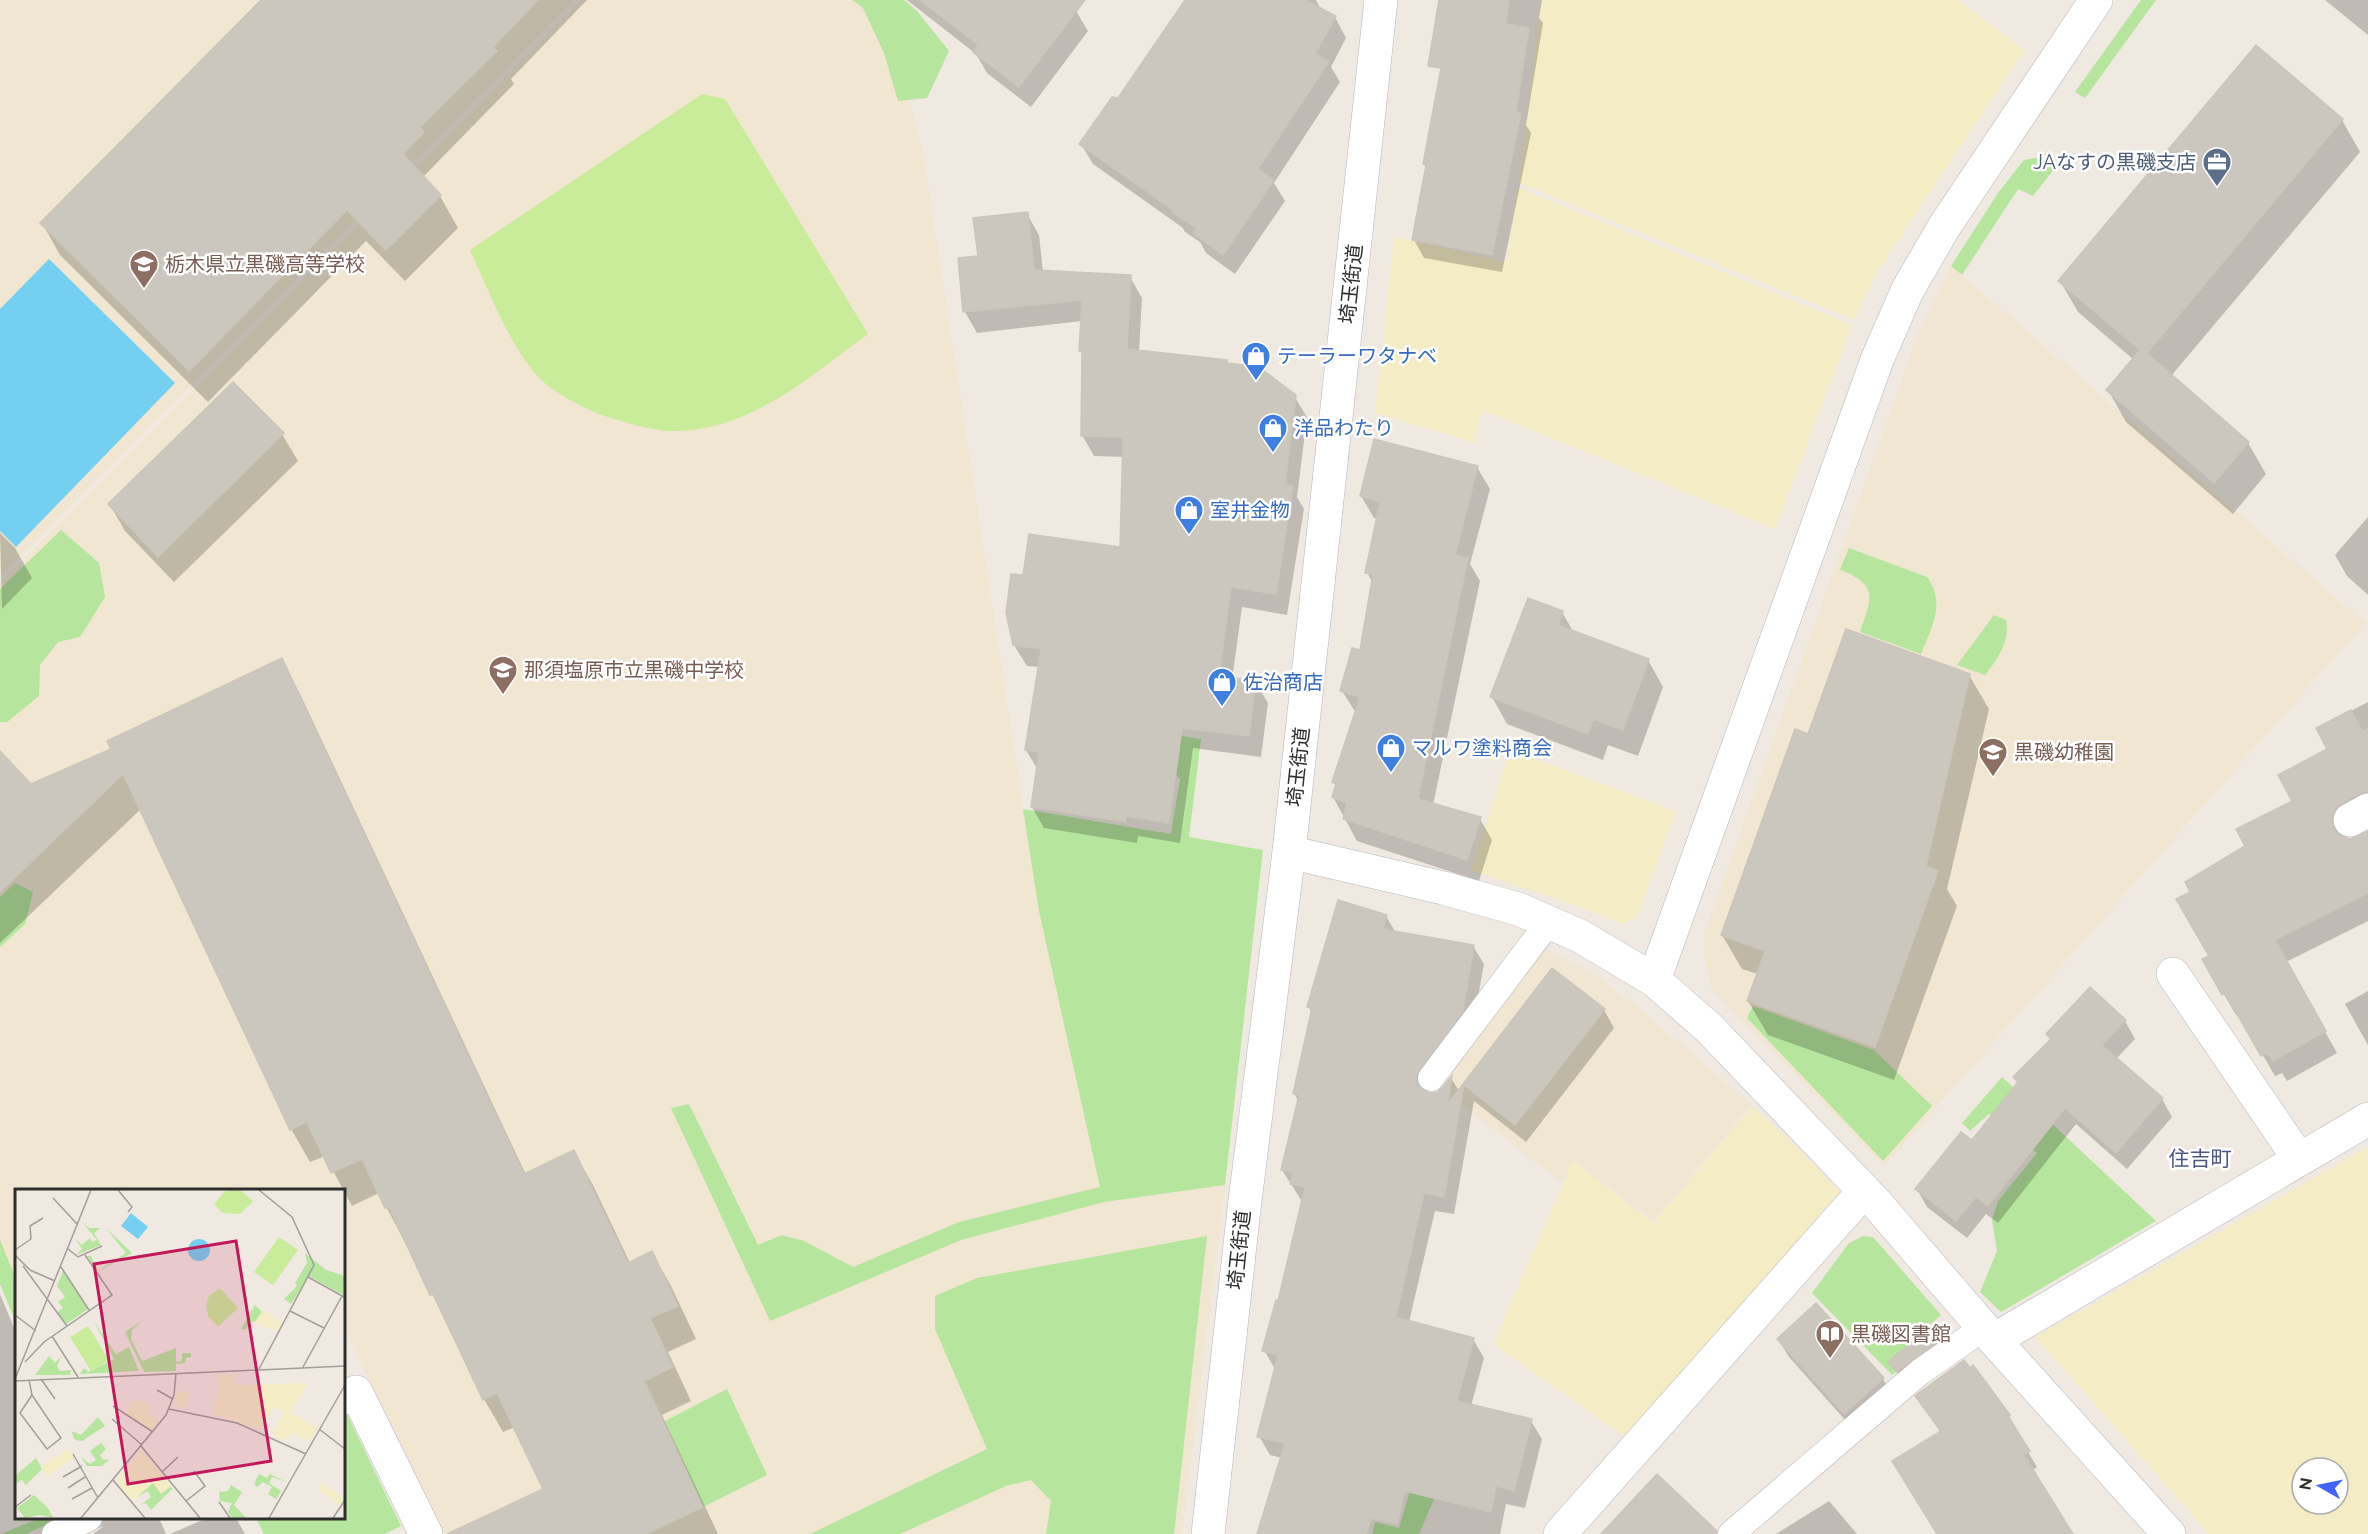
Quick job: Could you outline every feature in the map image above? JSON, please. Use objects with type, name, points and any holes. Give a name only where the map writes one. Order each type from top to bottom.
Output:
[{"type":"street","name":"埼玉街道","points":[[1208,1534],[1244,1209],[1288,852],[1381,0]]},
{"type":"street","points":[[1654,980],[1877,360],[1907,291],[1944,226],[2096,0]]},
{"type":"street","points":[[1288,852],[1518,909],[1580,936],[1654,980],[1709,1028],[1864,1191],[2169,1534]]},
{"type":"street","points":[[2173,974],[2299,1159]]},
{"type":"street","points":[[1989,1334],[2368,1119]]},
{"type":"street","points":[[1560,1534],[1864,1191]]},
{"type":"street","points":[[345,1398],[356,1392],[426,1534]]},
{"type":"lane","points":[[1431,1078],[1549,922]]},
{"type":"lane","points":[[1731,1534],[1903,1385],[1989,1334]]},
{"type":"lane","points":[[55,1534],[87,1519]]},
{"type":"shaded area","name":"栃木県立黒磯高等学校","points":[[0,0],[575,0],[0,577]]},
{"type":"shaded area","name":"那須塩原市立黒磯中学校","points":[[581,0],[865,0],[888,24],[923,151],[1039,911],[1104,1202],[1225,1185],[1182,1534],[444,1534],[345,1331],[345,1189],[15,1189],[15,1277],[0,1240],[0,583]]},
{"type":"shaded area","name":"黒磯幼稚園","points":[[1951,266],[2365,623],[1884,1166],[1711,988],[1705,959],[1704,934],[1918,334]]},
{"type":"shaded area","points":[[1544,948],[1592,973],[1634,1004],[1751,1105],[1653,1221],[1574,1160],[1562,1183],[1439,1086]]},
{"type":"green space","points":[[852,0],[904,0],[917,11],[949,51],[927,98],[898,101],[884,53],[863,8]]},
{"type":"green space","points":[[2141,0],[2156,0],[2085,98],[2075,92]]},
{"type":"green space","points":[[702,94],[725,99],[868,334],[800,384],[752,412],[700,429],[657,430],[593,411],[570,400],[540,379],[514,343],[470,250]]},
{"type":"green space","points":[[2043,159],[2055,168],[2033,196],[2018,189],[1962,275],[1951,266],[1998,193],[2024,160]]},
{"type":"green space","points":[[61,530],[99,563],[105,597],[80,637],[58,642],[40,665],[39,696],[7,722],[0,722],[0,589]]},
{"type":"green space","points":[[1849,548],[1927,577],[1936,596],[1936,606],[1933,625],[1921,654],[1860,632],[1869,602],[1869,594],[1867,587],[1861,581],[1840,570]]},
{"type":"green space","points":[[1994,615],[2006,620],[2007,628],[2005,643],[1990,669],[1985,675],[1957,665]]},
{"type":"green space","points":[[1155,732],[1201,739],[1189,837],[1263,850],[1225,1185],[1104,1202],[961,1240],[770,1321],[671,1108],[689,1104],[758,1245],[782,1235],[804,1241],[853,1267],[959,1222],[1100,1187],[1039,911],[1023,809],[1171,834],[1180,779],[1172,770]]},
{"type":"green space","points":[[15,883],[33,892],[25,924],[0,947],[0,897]]},
{"type":"green space","points":[[1753,1006],[1874,1050],[1932,1106],[1883,1161],[1747,1018]]},
{"type":"green space","points":[[2002,1077],[2156,1221],[2001,1312],[1980,1292],[1997,1251],[1992,1220],[1998,1201],[2037,1153],[1989,1114],[1970,1131],[1962,1123]]},
{"type":"green space","points":[[1207,1236],[1174,1534],[1046,1534],[1051,1501],[1031,1480],[1006,1486],[900,1534],[810,1534],[987,1449],[935,1329],[935,1296],[977,1278]]},
{"type":"green space","points":[[1863,1236],[1873,1237],[1941,1315],[1908,1344],[1917,1356],[1892,1375],[1812,1293],[1849,1243]]},
{"type":"green space","points":[[0,1240],[15,1277],[15,1321],[0,1284]]},
{"type":"green space","points":[[727,1389],[767,1475],[703,1507],[665,1421]]},
{"type":"green space","points":[[345,1412],[401,1526],[385,1534],[264,1534],[256,1519],[345,1519]]},
{"type":"green space","points":[[1413,1481],[1439,1488],[1419,1534],[1372,1534],[1375,1522],[1399,1528]]},
{"type":"green space","points":[[38,1519],[59,1519],[26,1534],[1,1534]]},
{"type":"sand","points":[[1541,0],[1957,0],[2025,50],[1875,276],[1854,320],[1519,183]]},
{"type":"sand","points":[[1517,187],[1852,325],[1775,529],[1482,410],[1475,443],[1375,413],[1394,237],[1507,262]]},
{"type":"sand","points":[[1510,750],[1676,811],[1637,917],[1622,924],[1583,908],[1471,870]]},
{"type":"sand","points":[[1752,1106],[1795,1145],[1840,1192],[1625,1437],[1493,1344],[1573,1161],[1653,1223]]},
{"type":"sand","points":[[2368,1147],[2368,1534],[2209,1534],[2035,1337]]},
{"type":"water","points":[[49,259],[175,383],[16,547],[0,531],[0,309]]},
{"type":"building","points":[[261,0],[538,0],[493,47],[497,51],[420,127],[424,132],[403,154],[441,195],[386,250],[347,210],[189,371],[40,223]]},
{"type":"building","points":[[920,0],[1085,0],[1019,87],[973,52],[978,45]]},
{"type":"building","points":[[1185,0],[1305,0],[1336,16],[1315,54],[1329,61],[1258,169],[1274,180],[1223,255],[1193,233],[1196,228],[1172,212],[1173,210],[1079,144],[1112,97],[1118,98]]},
{"type":"building","points":[[1439,0],[1509,0],[1506,24],[1529,28],[1516,112],[1521,113],[1492,255],[1412,240],[1441,68],[1428,66]]},
{"type":"building","points":[[2256,45],[2343,119],[2147,353],[2249,442],[2214,483],[2106,390],[2140,350],[2058,281]]},
{"type":"building","points":[[1028,212],[1034,270],[1131,275],[1127,349],[1227,360],[1227,363],[1259,367],[1296,395],[1285,485],[1293,486],[1276,594],[1231,587],[1219,676],[1256,681],[1249,736],[1182,728],[1169,823],[1126,816],[1125,822],[1031,807],[1039,752],[1025,750],[1041,649],[1013,645],[1006,613],[1011,574],[1023,575],[1029,534],[1120,547],[1123,437],[1081,436],[1082,351],[1079,351],[1082,300],[963,312],[958,258],[978,256],[973,218]]},
{"type":"building","points":[[233,382],[284,433],[158,557],[108,504]]},
{"type":"building","points":[[1374,439],[1478,466],[1455,555],[1468,558],[1418,799],[1481,817],[1467,860],[1343,819],[1347,803],[1332,797],[1336,784],[1332,782],[1360,697],[1340,691],[1352,648],[1360,650],[1373,574],[1365,573],[1380,502],[1360,496]]},
{"type":"building","points":[[1528,598],[1563,611],[1558,625],[1649,659],[1623,730],[1593,719],[1588,734],[1490,697]]},
{"type":"building","points":[[1846,629],[1970,674],[1926,866],[1938,871],[1875,1047],[1747,1001],[1765,951],[1721,935],[1795,729],[1808,734]]},
{"type":"building","points":[[282,658],[524,1174],[574,1150],[628,1263],[652,1251],[678,1306],[650,1318],[673,1367],[644,1381],[703,1507],[646,1534],[447,1534],[543,1489],[497,1393],[483,1400],[433,1294],[430,1295],[389,1207],[385,1208],[362,1159],[331,1173],[307,1122],[290,1130],[123,774],[0,892],[0,751],[31,784],[111,749],[107,741]]},
{"type":"building","points":[[2351,710],[2362,731],[2368,728],[2368,791],[2340,804],[2331,820],[2334,830],[2350,839],[2368,831],[2368,893],[2275,940],[2326,1031],[2273,1061],[2268,1053],[2261,1056],[2225,993],[2222,995],[2202,959],[2209,956],[2176,899],[2190,892],[2185,882],[2245,846],[2236,829],[2292,801],[2278,775],[2327,749],[2316,728]]},
{"type":"building","points":[[1338,900],[1387,915],[1383,929],[1474,945],[1463,1011],[1416,1076],[1417,1083],[1422,1090],[1430,1093],[1437,1092],[1452,1076],[1447,1105],[1552,968],[1605,1009],[1515,1125],[1464,1085],[1444,1197],[1424,1193],[1396,1317],[1474,1338],[1457,1401],[1532,1419],[1514,1491],[1496,1486],[1491,1512],[1405,1491],[1397,1524],[1371,1518],[1366,1534],[1257,1534],[1285,1443],[1257,1437],[1278,1355],[1262,1351],[1276,1300],[1278,1301],[1305,1187],[1290,1184],[1293,1173],[1281,1170],[1299,1095],[1293,1094],[1312,1008],[1307,1007]]},
{"type":"building","points":[[2090,987],[2126,1020],[2102,1045],[2163,1098],[2116,1153],[2065,1108],[1988,1206],[1976,1197],[1956,1221],[1915,1189],[1961,1132],[1972,1140],[2018,1082],[2013,1077],[2051,1039],[2046,1034]]},
{"type":"building","points":[[1816,1303],[1884,1378],[1844,1414],[1777,1339]]},
{"type":"building","points":[[1934,1324],[1945,1336],[1897,1372],[1888,1362]]},
{"type":"building","points":[[1964,1360],[1970,1368],[1973,1365],[2010,1415],[2008,1417],[2030,1451],[2024,1455],[2073,1534],[1937,1534],[1892,1461],[1941,1431],[1915,1396]]},
{"type":"building","points":[[1657,1474],[1717,1531],[1716,1534],[1601,1534]]},
{"type":"place","name":"JAなすの黒磯支店","points":[[2217,188]]},
{"type":"place","name":"栃木県立黒磯高等学校","points":[[144,290]]},
{"type":"place","name":"テーラーワタナベ","points":[[1256,382]]},
{"type":"place","name":"洋品わたり","points":[[1273,454]]},
{"type":"place","name":"室井金物","points":[[1189,536]]},
{"type":"place","name":"那須塩原市立黒磯中学校","points":[[503,696]]},
{"type":"place","name":"佐治商店","points":[[1222,708]]},
{"type":"place","name":"マルワ塗料商会","points":[[1391,774]]},
{"type":"place","name":"黒磯幼稚園","points":[[1993,778]]},
{"type":"place","name":"黒磯図書館","points":[[1830,1360]]},
{"type":"district","name":"住吉町","points":[[2200,1158]]}]
